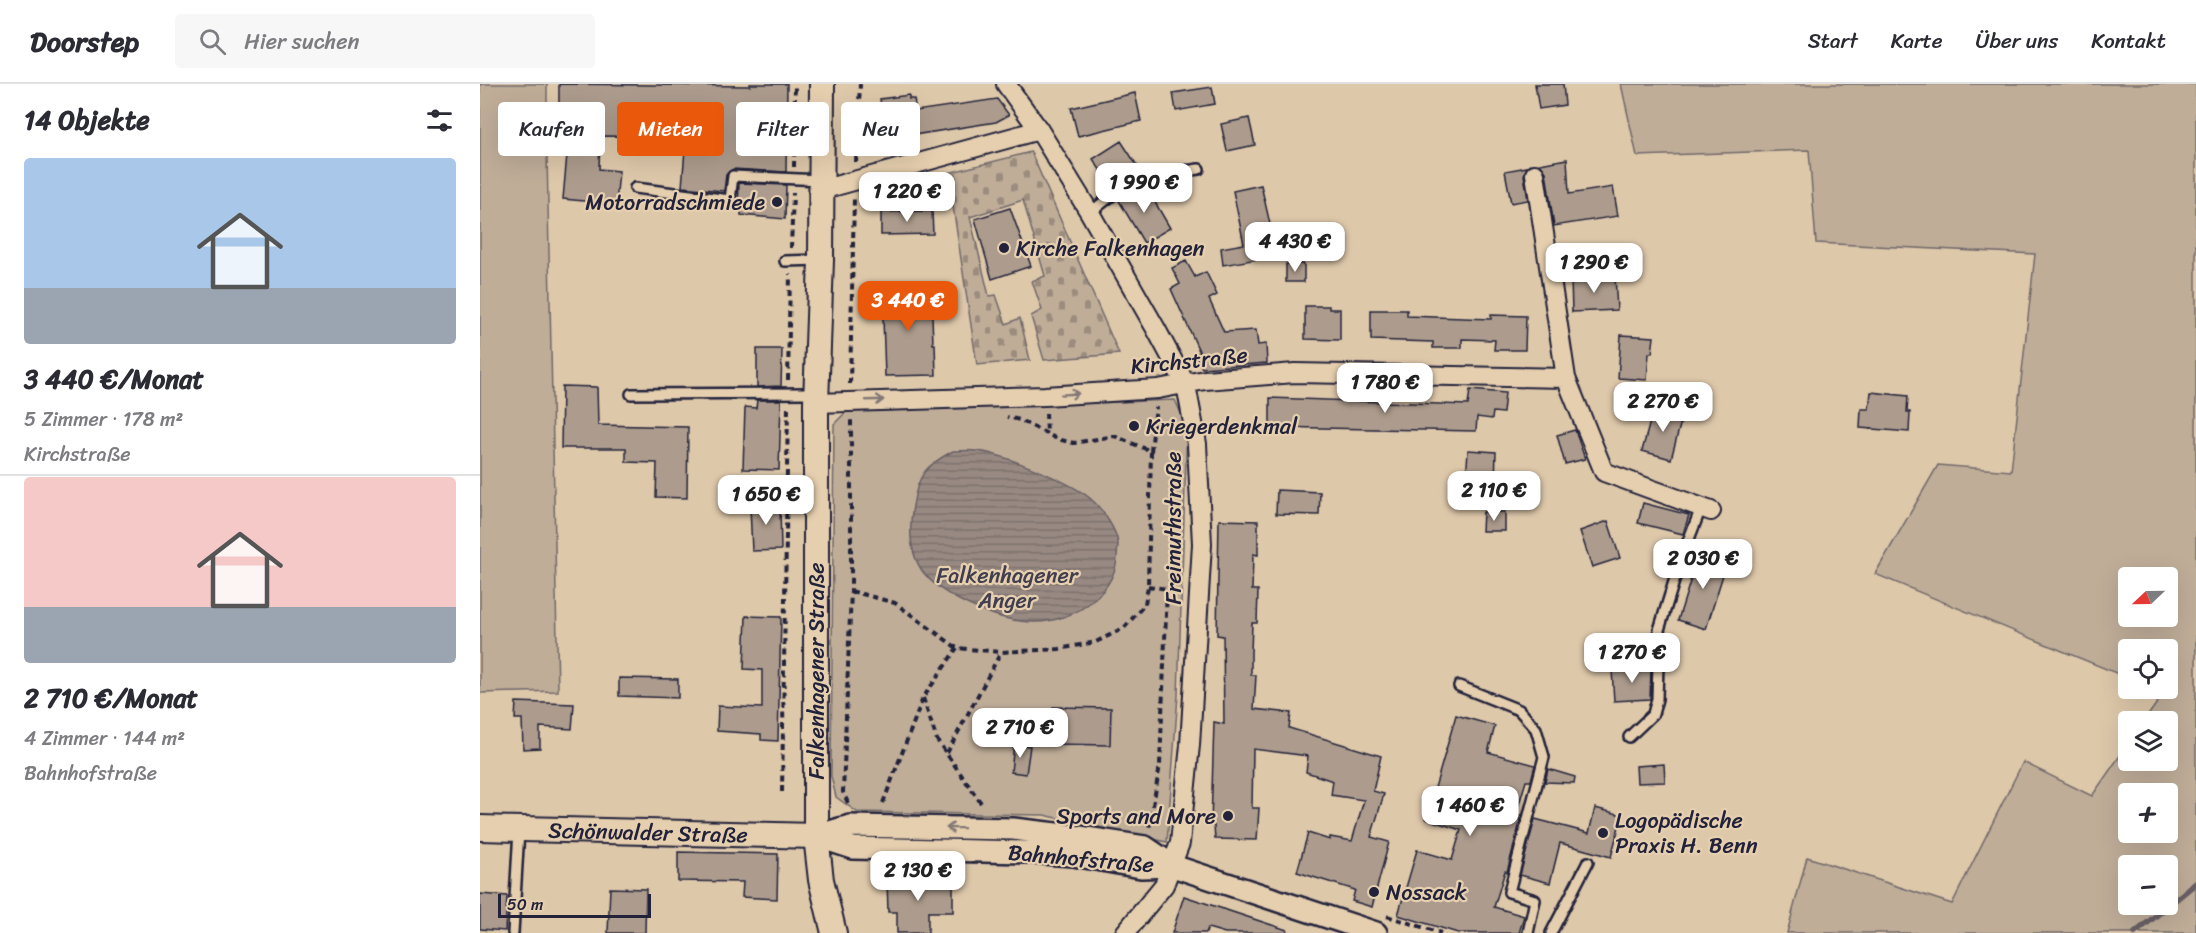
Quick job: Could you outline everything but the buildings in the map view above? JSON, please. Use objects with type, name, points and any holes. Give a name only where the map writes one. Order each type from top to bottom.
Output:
[{"type":"main road","name":"Falkenhagener Straße","points":[[822,84],[817,398],[816,836],[821,880],[834,933]]},
{"type":"main road","name":"Schönwalder Straße","points":[[480,828],[816,836]]},
{"type":"street","name":"Freimuthstraße","points":[[1005,84],[1039,130],[1090,213],[1186,385],[1197,444],[1202,544],[1190,745],[1180,843],[1164,885],[1125,933]]},
{"type":"street","points":[[821,185],[855,180],[1039,130]]},
{"type":"street","points":[[1535,174],[1566,378],[1604,472],[1706,510]]},
{"type":"street","name":"Kirchstraße","points":[[817,398],[850,401],[1045,396],[1158,389],[1205,380],[1295,373],[1566,378]]},
{"type":"street","name":"Bahnhofstraße","points":[[816,836],[850,826],[1013,829],[1145,847],[1173,866],[1379,923]]},
{"type":"lane","points":[[1090,213],[1113,194],[1138,180],[1149,176],[1198,169]]},
{"type":"lane","points":[[635,188],[730,200],[733,176],[793,178],[821,185]]},
{"type":"lane","points":[[787,261],[820,260]]},
{"type":"lane","points":[[631,394],[788,393],[817,398]]},
{"type":"lane","points":[[1629,737],[1653,714],[1657,699],[1659,630],[1680,562],[1706,510]]},
{"type":"lane","points":[[1459,686],[1519,710],[1536,729],[1544,757],[1509,892],[1535,900],[1528,933]]},
{"type":"lane","points":[[513,933],[519,828]]},
{"type":"lane","points":[[1551,933],[1587,862]]},
{"type":"path","points":[[782,792],[788,393],[787,261],[793,178],[795,84]]},
{"type":"path","points":[[848,803],[843,792],[851,591],[850,401],[855,180],[860,84]]},
{"type":"path","points":[[851,591],[895,603],[957,648],[1001,652],[1059,649],[1096,642],[1124,628],[1145,604],[1148,586],[1151,451],[1158,389]]},
{"type":"path","points":[[999,416],[1020,420],[1057,439],[1074,443],[1114,436],[1151,451]]},
{"type":"path","points":[[851,422],[861,421]]},
{"type":"path","points":[[1148,586],[1167,589],[1160,765],[1148,835]]},
{"type":"path","points":[[883,803],[923,698],[957,648]]},
{"type":"path","points":[[947,753],[1001,652]]},
{"type":"path","points":[[923,698],[937,740],[981,803]]},
{"type":"path","points":[[1379,923],[1440,933]]},
{"type":"green space","points":[[480,84],[547,84],[547,102],[498,102],[498,156],[547,156],[558,691],[480,693]]},
{"type":"green space","points":[[1621,84],[2196,84],[2196,933],[1787,933],[1807,857],[1952,904],[2023,762],[2092,796],[2118,758],[2118,771],[2178,771],[2178,711],[2151,711],[2160,699],[2178,699],[2178,639],[2118,639],[2118,674],[1875,574],[1938,465],[2011,471],[2035,254],[1816,243],[1809,150],[1637,156]]},
{"type":"green space","points":[[1031,152],[1119,354],[1044,360],[1031,316],[1042,310],[1032,281],[1045,276],[1023,200],[970,217],[989,296],[996,295],[1006,324],[1020,318],[1030,360],[977,365],[948,173]]},
{"type":"green space","name":"Falkenhagener Anger","points":[[1175,400],[1187,427],[1178,695],[1167,842],[1044,815],[857,812],[836,797],[831,776],[834,424],[846,412]]},
{"type":"shaded area","points":[[953,451],[987,453],[1019,463],[1070,485],[1096,504],[1112,526],[1118,543],[1114,571],[1108,584],[1093,601],[1076,612],[1049,621],[1022,621],[975,608],[932,582],[918,565],[913,549],[911,523],[913,506],[917,486],[924,472],[936,461]]},
{"type":"waterway","points":[[2135,933],[2196,883]]},
{"type":"place","name":"Motorradschmiede","points":[[777,202]]},
{"type":"place","name":"Kirche Falkenhagen","points":[[1004,248]]},
{"type":"place","name":"Kriegerdenkmal","points":[[1134,426]]},
{"type":"place","name":"Sports and More","points":[[1228,816]]},
{"type":"place","name":"Logopädische Praxis H. Benn","points":[[1603,833]]},
{"type":"place","name":"Nossack","points":[[1374,892]]}]
